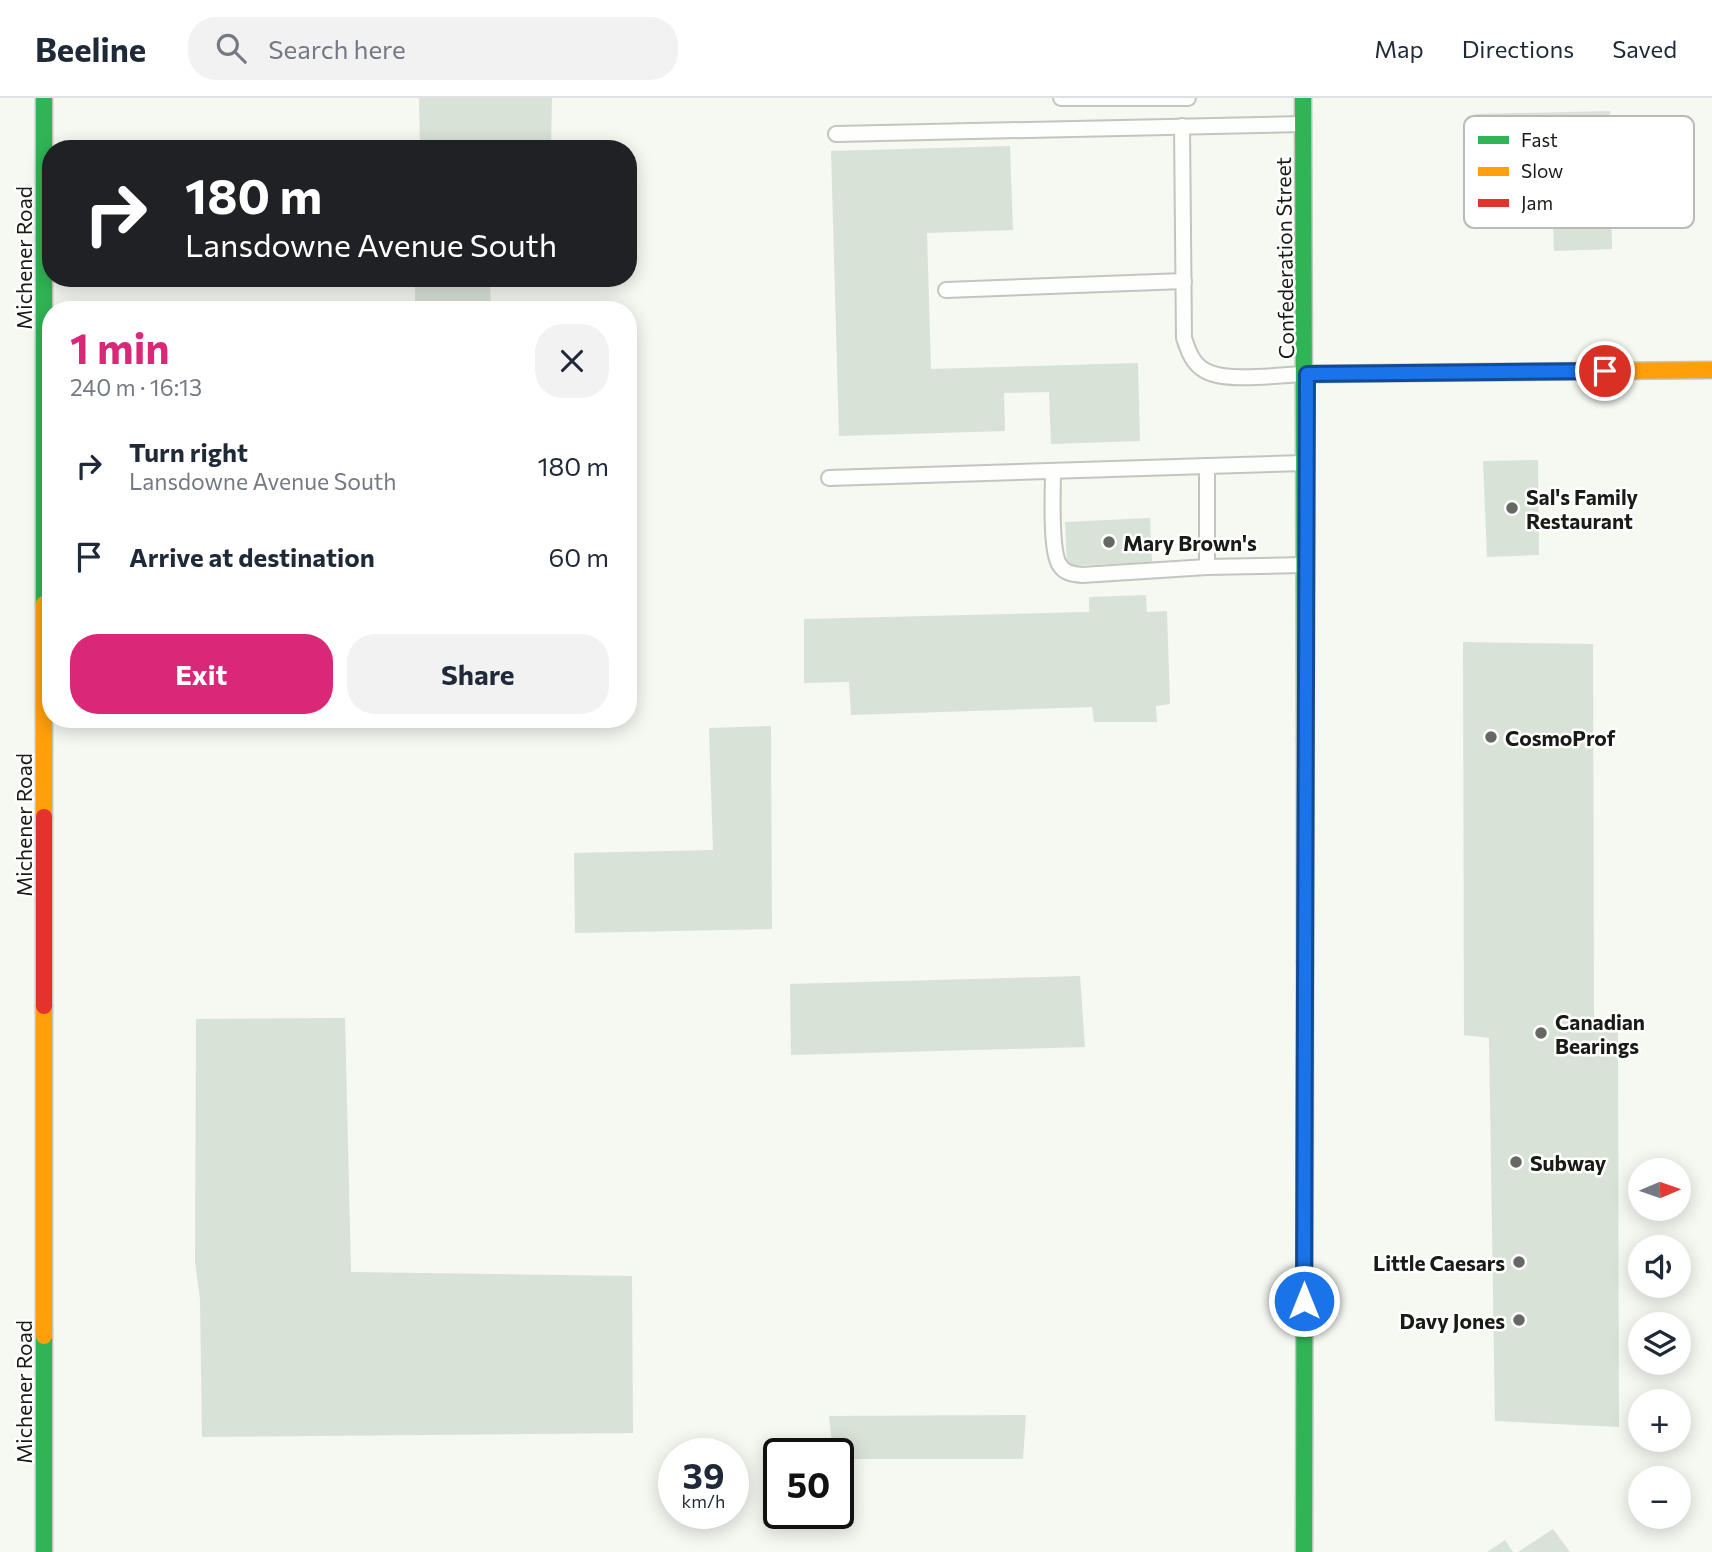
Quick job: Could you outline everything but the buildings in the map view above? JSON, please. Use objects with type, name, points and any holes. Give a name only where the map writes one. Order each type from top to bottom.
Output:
[{"type":"street","name":"Michener Road","points":[[44,98],[44,140]]},
{"type":"street","name":"Confederation Street","points":[[1303,98],[1307,374],[1304,1552]]},
{"type":"street","points":[[1307,374],[1712,370]]},
{"type":"street","name":"Michener Road","points":[[44,728],[44,1552]]},
{"type":"lane","points":[[1060,98],[1188,98]]},
{"type":"lane","points":[[836,134],[1303,124]]},
{"type":"lane","points":[[1182,126],[1184,338],[1190,356],[1202,369],[1218,376],[1307,374]]},
{"type":"lane","points":[[946,290],[1184,281]]},
{"type":"lane","points":[[829,478],[1306,463]]},
{"type":"lane","points":[[1207,466],[1207,567]]},
{"type":"lane","points":[[1053,471],[1054,551],[1059,564],[1068,574],[1306,565]]},
{"type":"traffic: fast","points":[[44,98],[44,140]]},
{"type":"traffic: fast","points":[[1303,98],[1305,739]]},
{"type":"traffic: fast","points":[[44,287],[44,301]]},
{"type":"traffic: fast","points":[[1304,1552],[1305,962]]},
{"type":"traffic: fast","points":[[44,1336],[44,1552]]},
{"type":"traffic: slow","points":[[1306,374],[1712,370]]},
{"type":"traffic: slow","points":[[44,728],[44,817]]},
{"type":"traffic: slow","points":[[1305,739],[1305,962]]},
{"type":"traffic: slow","points":[[44,1006],[44,1336]]},
{"type":"traffic: jam","points":[[44,817],[44,1006]]},
{"type":"place","name":"Sal's Family Restaurant","points":[[1512,508]]},
{"type":"place","name":"Mary Brown's","points":[[1109,542]]},
{"type":"place","name":"CosmoProf","points":[[1491,737]]},
{"type":"place","name":"Canadian Bearings","points":[[1541,1033]]},
{"type":"place","name":"Subway","points":[[1516,1162]]},
{"type":"place","name":"Little Caesars","points":[[1519,1262]]},
{"type":"place","name":"Davy Jones","points":[[1519,1320]]},
{"type":"route","points":[[1304,1301],[1307,374],[1605,371]]}]
